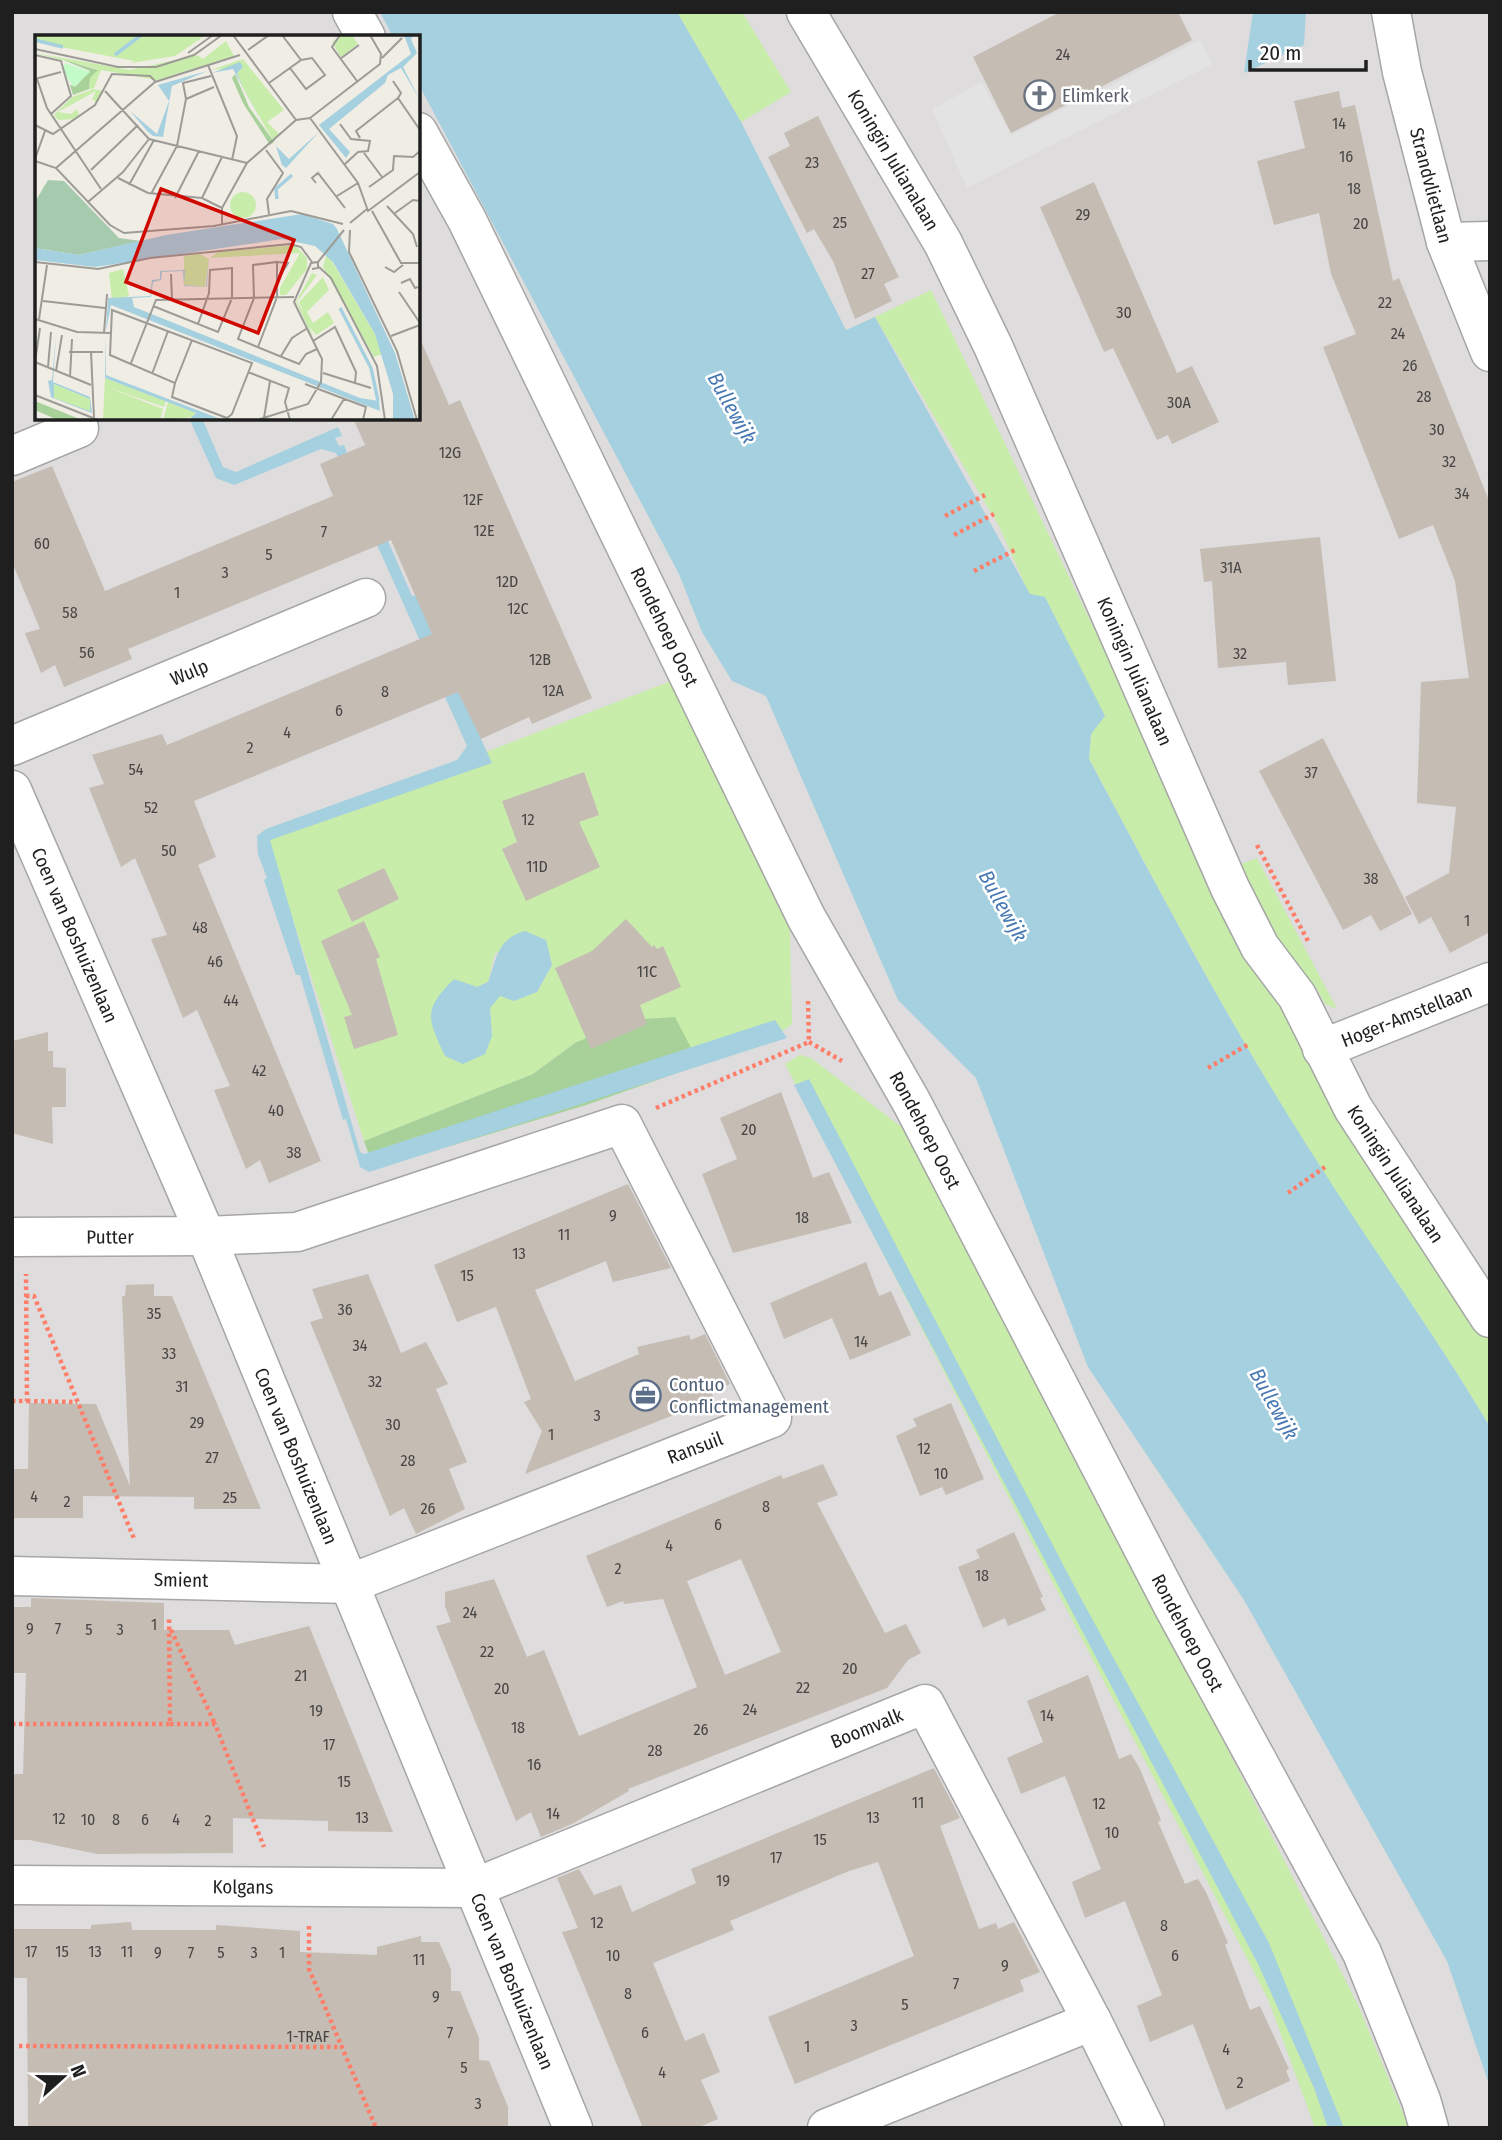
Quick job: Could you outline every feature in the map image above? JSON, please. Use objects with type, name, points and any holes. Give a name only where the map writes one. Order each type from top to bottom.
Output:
[{"type":"street","points":[[352,12],[365,35]]},
{"type":"street","name":"Koningin Julianalaan","points":[[806,12],[943,243],[1064,505],[1230,888],[1260,947],[1297,996],[1353,1108],[1490,1318]]},
{"type":"street","name":"Strandvlietlaan","points":[[1391,12],[1402,72],[1446,242],[1490,352]]},
{"type":"street","name":"Rondehoep Oost","points":[[420,136],[467,220],[806,917],[912,1103],[1173,1606],[1362,1953],[1421,2100],[1429,2128]]},
{"type":"street","points":[[1446,242],[1490,241]]},
{"type":"street","points":[[12,456],[79,428]]},
{"type":"street","name":"Wulp","points":[[12,746],[366,598]]},
{"type":"street","name":"Coen van Boshuizenlaan","points":[[12,790],[206,1236],[573,2128]]},
{"type":"street","name":"Hoger-Amstellaan","points":[[1322,1049],[1490,982]]},
{"type":"street","points":[[206,1236],[297,1232],[622,1124]]},
{"type":"street","name":"Ransuil","points":[[349,1584],[772,1418],[622,1124]]},
{"type":"street","name":"Putter","points":[[19,1237],[206,1236]]},
{"type":"street","name":"Smient","points":[[12,1576],[349,1584]]},
{"type":"street","name":"Boomvalk","points":[[474,1888],[925,1704],[1146,2128]]},
{"type":"street","name":"Kolgans","points":[[12,1885],[474,1888]]},
{"type":"street","points":[[857,2124],[1092,2021]]},
{"type":"path","points":[[945,516],[985,495]]},
{"type":"path","points":[[954,535],[994,514]]},
{"type":"path","points":[[974,571],[1015,550]]},
{"type":"path","points":[[622,1124],[809,1042]]},
{"type":"path","points":[[1208,1068],[1249,1044]]},
{"type":"path","points":[[1288,1193],[1325,1167]]},
{"type":"path","points":[[19,1237],[26,1296],[27,1401]]},
{"type":"path","points":[[26,1296],[34,1296],[169,1626],[215,1724],[269,1858],[270,1887]]},
{"type":"path","points":[[12,1401],[77,1402]]},
{"type":"path","points":[[169,1626],[170,1724]]},
{"type":"path","points":[[12,1724],[215,1724]]},
{"type":"path","points":[[310,1887],[309,1969],[376,2128]]},
{"type":"path","points":[[19,2046],[342,2047]]},
{"type":"shaded area","points":[[12,12],[1490,12],[1490,2128],[12,2128]]},
{"type":"shaded area","points":[[1200,40],[1213,64],[967,188],[932,109],[982,82],[1011,135]]},
{"type":"green space","points":[[677,12],[742,12],[791,92],[741,122]]},
{"type":"green space","points":[[931,290],[1215,880],[1343,1101],[1490,1338],[1490,1427],[1307,1147],[1249,1052],[1089,759],[1091,734],[999,526],[875,317]]},
{"type":"green space","points":[[679,678],[789,892],[792,1024],[766,1043],[700,1065],[575,1043],[533,1074],[364,1141],[266,836]],"holes":[[[546,940],[552,966],[537,992],[500,996],[490,1007],[492,1036],[477,987],[488,982],[495,953]]]},
{"type":"green space","points":[[1257,858],[1337,1009],[1325,1004],[1316,987],[1273,943],[1239,865]]},
{"type":"green space","points":[[675,1017],[700,1065],[586,1105],[374,1169],[364,1141],[533,1074],[575,1043],[628,1020]]},
{"type":"green space","points":[[800,1055],[811,1058],[916,1138],[1358,2005],[1409,2128],[1315,2128],[1268,1999],[785,1064]]},
{"type":"water","name":"Bullewijk","points":[[380,12],[677,12],[741,122],[846,330],[875,317],[1030,594],[1045,597],[1105,716],[1091,734],[1089,759],[1222,1004],[1278,1100],[1490,1427],[1490,2087],[1447,1961],[1244,1600],[1088,1367],[976,1078],[898,1000],[766,696],[732,681],[702,632],[679,574],[420,87],[420,35],[392,35]]},
{"type":"water","points":[[1253,12],[1306,12],[1304,45],[1244,73]]},
{"type":"water","points":[[190,420],[203,420],[223,467],[236,472],[338,427],[342,436],[335,438],[339,446],[344,445],[354,471],[357,470],[412,596],[416,595],[492,763],[270,840],[360,1152],[364,1154],[775,1020],[787,1038],[369,1172],[360,1167],[346,1119],[343,1120],[300,975],[296,975],[264,880],[267,878],[258,854],[257,836],[266,829],[457,760],[467,746],[336,453],[321,449],[234,485],[216,478]]},
{"type":"water","points":[[525,931],[546,940],[552,965],[537,992],[514,1001],[500,996],[490,1008],[492,1036],[485,1054],[463,1064],[445,1056],[432,1023],[431,1015],[437,999],[454,979],[477,987],[488,982],[503,944]]},
{"type":"water","points":[[809,1079],[1078,1593],[1269,1943],[1344,2128],[1328,2128],[1314,2088],[1258,1964],[794,1085]]},
{"type":"building","name":"Elimkerk","points":[[1060,12],[1178,12],[1192,40],[1011,133],[973,57]]},
{"type":"building","points":[[1339,91],[1342,108],[1355,105],[1393,281],[1399,278],[1490,503],[1490,932],[1450,953],[1431,917],[1419,924],[1405,897],[1449,873],[1456,807],[1417,803],[1421,682],[1469,678],[1455,581],[1433,525],[1399,539],[1323,347],[1356,334],[1331,274],[1319,213],[1274,225],[1257,161],[1305,148],[1294,101]]},
{"type":"building","points":[[818,116],[899,277],[884,284],[892,301],[855,319],[833,261],[814,229],[807,233],[768,157],[790,146],[784,133]]},
{"type":"building","points":[[1094,182],[1177,373],[1192,366],[1219,422],[1172,444],[1168,435],[1157,440],[1113,348],[1104,352],[1040,207]]},
{"type":"building","points":[[420,339],[449,405],[460,400],[592,698],[532,724],[529,717],[481,739],[458,692],[194,801],[216,857],[198,865],[321,1161],[269,1183],[260,1160],[246,1169],[214,1090],[230,1086],[197,1010],[183,1018],[151,939],[167,935],[135,858],[121,867],[89,788],[104,784],[92,755],[162,734],[167,745],[432,634],[391,540],[128,649],[132,659],[64,687],[55,665],[41,673],[25,633],[40,629],[12,562],[12,482],[52,466],[105,591],[333,496],[320,464],[365,445],[354,420],[420,420]]},
{"type":"building","points":[[1320,537],[1336,681],[1288,685],[1286,662],[1218,668],[1212,581],[1204,582],[1200,549]]},
{"type":"building","points":[[1323,738],[1412,914],[1380,931],[1371,915],[1343,930],[1259,771]]},
{"type":"building","points":[[584,772],[599,815],[579,822],[600,867],[526,901],[502,849],[517,842],[502,801]]},
{"type":"building","points":[[384,868],[399,899],[352,922],[337,890]]},
{"type":"building","points":[[626,919],[652,947],[654,945],[657,949],[663,946],[681,987],[640,1005],[647,1024],[591,1049],[555,968],[592,951]]},
{"type":"building","points":[[364,921],[380,957],[376,959],[398,1035],[354,1049],[344,1017],[352,1015],[321,941]]},
{"type":"building","points":[[48,1032],[48,1051],[53,1051],[53,1067],[66,1068],[66,1107],[52,1107],[53,1144],[12,1133],[12,1041]]},
{"type":"building","points":[[781,1092],[813,1178],[829,1172],[852,1223],[733,1253],[702,1174],[737,1159],[720,1118]]},
{"type":"building","points":[[628,1184],[671,1268],[613,1282],[606,1261],[535,1290],[575,1381],[639,1354],[637,1347],[689,1335],[691,1340],[705,1334],[730,1384],[711,1391],[714,1399],[525,1474],[542,1431],[524,1402],[531,1399],[496,1307],[457,1322],[434,1265]]},
{"type":"building","points":[[866,1262],[879,1296],[891,1291],[911,1335],[850,1360],[832,1318],[784,1339],[770,1303]]},
{"type":"building","points":[[368,1274],[401,1353],[426,1342],[448,1384],[436,1389],[467,1462],[449,1469],[465,1509],[416,1534],[404,1508],[390,1516],[310,1322],[323,1318],[312,1289]]},
{"type":"building","points":[[154,1284],[154,1296],[172,1296],[261,1509],[194,1509],[194,1497],[83,1496],[83,1518],[12,1518],[12,1469],[28,1469],[29,1403],[96,1404],[130,1486],[122,1296],[125,1296],[126,1285]]},
{"type":"building","points":[[951,1403],[984,1479],[946,1495],[942,1487],[920,1496],[896,1436],[917,1426],[913,1419]]},
{"type":"building","points":[[823,1464],[838,1495],[817,1503],[885,1633],[906,1624],[921,1653],[908,1660],[887,1688],[628,1789],[629,1791],[572,1824],[541,1837],[531,1812],[516,1821],[436,1626],[451,1622],[445,1606],[445,1592],[494,1579],[527,1657],[544,1650],[579,1736],[697,1687],[663,1599],[624,1604],[623,1601],[607,1607],[586,1556],[781,1475],[783,1479]],"holes":[[[741,1559],[781,1652],[725,1675],[687,1581]]]},
{"type":"building","points":[[1014,1532],[1043,1597],[1040,1598],[1046,1610],[1008,1626],[1005,1618],[983,1628],[958,1567],[980,1558],[976,1550]]},
{"type":"building","points":[[31,1598],[164,1603],[164,1630],[229,1630],[235,1645],[309,1626],[393,1832],[328,1831],[328,1821],[233,1818],[233,1853],[97,1854],[30,1840],[12,1840],[12,1774],[23,1774],[26,1673],[12,1673],[12,1607],[31,1607]]},
{"type":"building","points":[[1088,1675],[1119,1759],[1131,1754],[1140,1769],[1161,1820],[1158,1822],[1185,1884],[1198,1879],[1206,1892],[1228,1943],[1225,1945],[1250,2010],[1260,2006],[1289,2069],[1286,2070],[1290,2081],[1226,2110],[1193,2024],[1150,2042],[1137,2006],[1162,1995],[1125,1901],[1085,1918],[1072,1882],[1101,1869],[1065,1776],[1021,1794],[1007,1758],[1043,1742],[1027,1701]]},
{"type":"building","points":[[934,1768],[960,1818],[940,1826],[979,1929],[996,1923],[998,1929],[1014,1922],[1040,1972],[1020,1980],[1024,1991],[795,2084],[768,2017],[914,1956],[878,1862],[849,1871],[730,1921],[734,1930],[653,1963],[685,2041],[704,2033],[720,2072],[701,2080],[718,2119],[697,2128],[643,2128],[562,1932],[578,1928],[557,1878],[579,1869],[594,1895],[621,1885],[632,1912],[696,1883],[691,1869]]},
{"type":"building","points":[[131,1922],[132,1930],[216,1930],[216,1925],[300,1931],[300,1952],[377,1955],[377,1947],[421,1936],[421,1942],[439,1942],[451,1969],[451,1991],[460,1991],[479,2038],[479,2060],[489,2061],[508,2107],[508,2128],[28,2128],[27,1978],[12,1978],[12,1929],[91,1929],[91,1925]]},
{"type":"place","name":"Elimkerk","points":[[1039,95]]},
{"type":"place","name":"Contuo Conflictmanagement","points":[[646,1395]]}]
